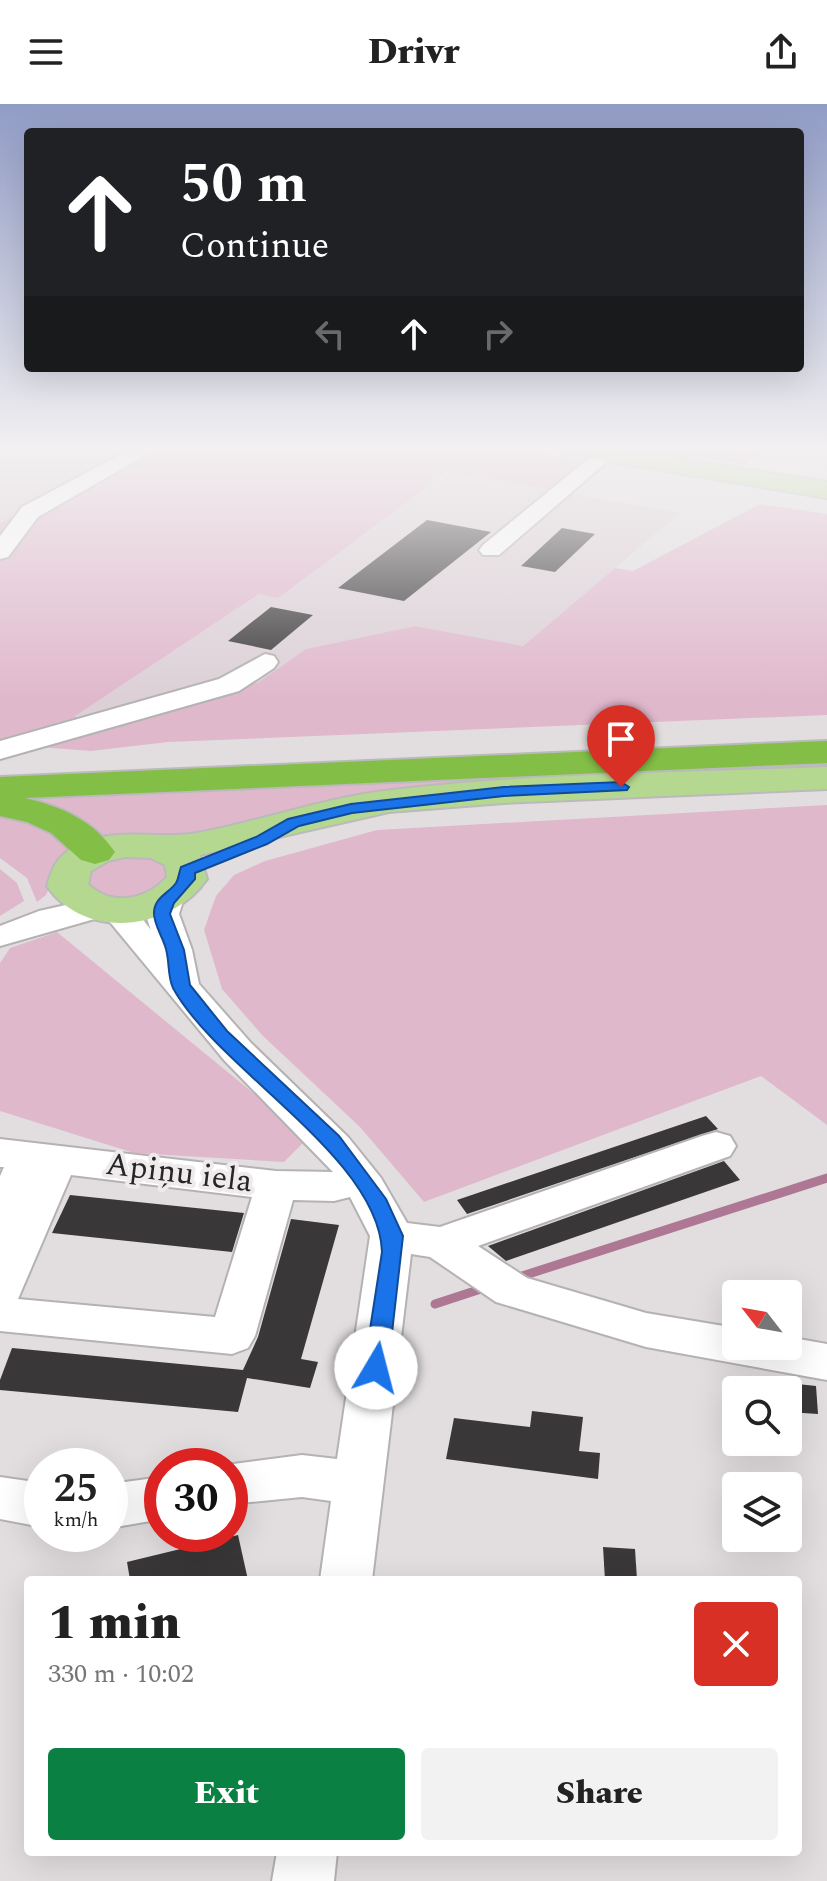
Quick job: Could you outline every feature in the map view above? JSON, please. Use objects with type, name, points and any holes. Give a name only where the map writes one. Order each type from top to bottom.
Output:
[{"type":"highway","points":[[0,771],[827,736]]},
{"type":"highway","points":[[0,788],[827,752]]},
{"type":"highway","points":[[0,805],[40,814],[69,826],[95,852]]},
{"type":"main road","points":[[172,873],[125,845],[95,852],[73,865],[94,901],[172,873],[261,841],[294,823],[389,801],[504,792],[827,778]]},
{"type":"street","points":[[0,552],[15,532]]},
{"type":"street","points":[[491,550],[513,532]]},
{"type":"street","points":[[0,750],[229,685],[265,662]]},
{"type":"street","points":[[172,873],[162,914],[175,950],[181,986]]},
{"type":"street","points":[[0,934],[22,932],[94,901],[133,926],[153,959],[181,986],[221,1035],[331,1140],[357,1180],[378,1204],[392,1236],[393,1252],[346,1576]]},
{"type":"street","points":[[441,1243],[716,1146]]},
{"type":"street","points":[[3,1211],[28,1156]]},
{"type":"street","points":[[0,1291],[28,1156]]},
{"type":"street","name":"Apiņu iela","points":[[28,1156],[276,1185],[334,1187],[357,1180]]},
{"type":"street","points":[[0,1314],[232,1336],[276,1185]]},
{"type":"street","points":[[392,1236],[441,1243],[512,1290],[646,1330],[827,1362]]},
{"type":"street","points":[[248,1481],[302,1476],[358,1483]]},
{"type":"street","points":[[0,1498],[24,1502]]},
{"type":"street","points":[[303,1881],[306,1856]]},
{"type":"shaded area","points":[[0,532],[367,532],[278,598],[259,594],[75,716],[88,730],[259,682],[306,649],[415,626],[523,646],[615,568],[633,571],[707,532],[827,532],[827,715],[168,742],[91,751],[39,747],[0,755]]},
{"type":"shaded area","points":[[366,532],[658,532],[523,646],[415,626],[306,649],[259,682],[88,730],[74,716],[259,594],[278,597]]},
{"type":"shaded area","points":[[827,763],[827,773],[411,792],[199,837],[108,838],[76,817],[23,800]]},
{"type":"shaded area","points":[[827,805],[827,1125],[761,1076],[424,1202],[360,1127],[263,1036],[222,989],[204,930],[216,896],[234,875],[265,861],[377,830]]},
{"type":"shaded area","points":[[0,814],[43,825],[69,845],[46,895],[37,902],[27,878],[0,858]]},
{"type":"shaded area","points":[[121,856],[145,857],[156,861],[166,869],[166,882],[139,897],[110,897],[89,892],[85,874],[99,863]]},
{"type":"shaded area","points":[[0,869],[17,883],[24,901],[0,916]]},
{"type":"shaded area","points":[[57,932],[308,1138],[284,1162],[134,1153],[0,1111],[0,963],[10,948]]},
{"type":"building","points":[[411,532],[491,532],[404,601],[338,588]]},
{"type":"building","points":[[558,532],[595,534],[555,572],[521,566]]},
{"type":"building","points":[[271,607],[313,615],[271,650],[228,641]]},
{"type":"building","points":[[706,1116],[718,1129],[467,1214],[457,1200]]},
{"type":"building","points":[[724,1161],[740,1180],[506,1261],[488,1246]]},
{"type":"building","points":[[70,1195],[244,1213],[232,1252],[52,1233]]},
{"type":"building","points":[[291,1219],[339,1225],[301,1359],[318,1362],[310,1388],[247,1378],[238,1412],[0,1390],[0,1380],[12,1348],[243,1370],[258,1337]]},
{"type":"building","points":[[802,1384],[816,1386],[818,1414],[802,1413]]},
{"type":"building","points":[[532,1411],[583,1417],[579,1451],[600,1453],[598,1479],[446,1459],[454,1418],[530,1427]]},
{"type":"building","points":[[603,1547],[635,1549],[637,1576],[605,1576]]},
{"type":"building","points":[[168,1552],[242,1552],[247,1576],[129,1576],[127,1562]]},
{"type":"waterway","points":[[516,1278],[827,1178]]},
{"type":"waterway","points":[[435,1304],[487,1287]]},
{"type":"route","points":[[376,1368],[393,1252],[392,1236],[378,1204],[357,1180],[331,1140],[258,1073],[221,1035],[181,986],[175,950],[162,914],[166,901],[187,879],[187,870],[261,841],[294,823],[351,808],[389,801],[504,792],[621,787]]}]
